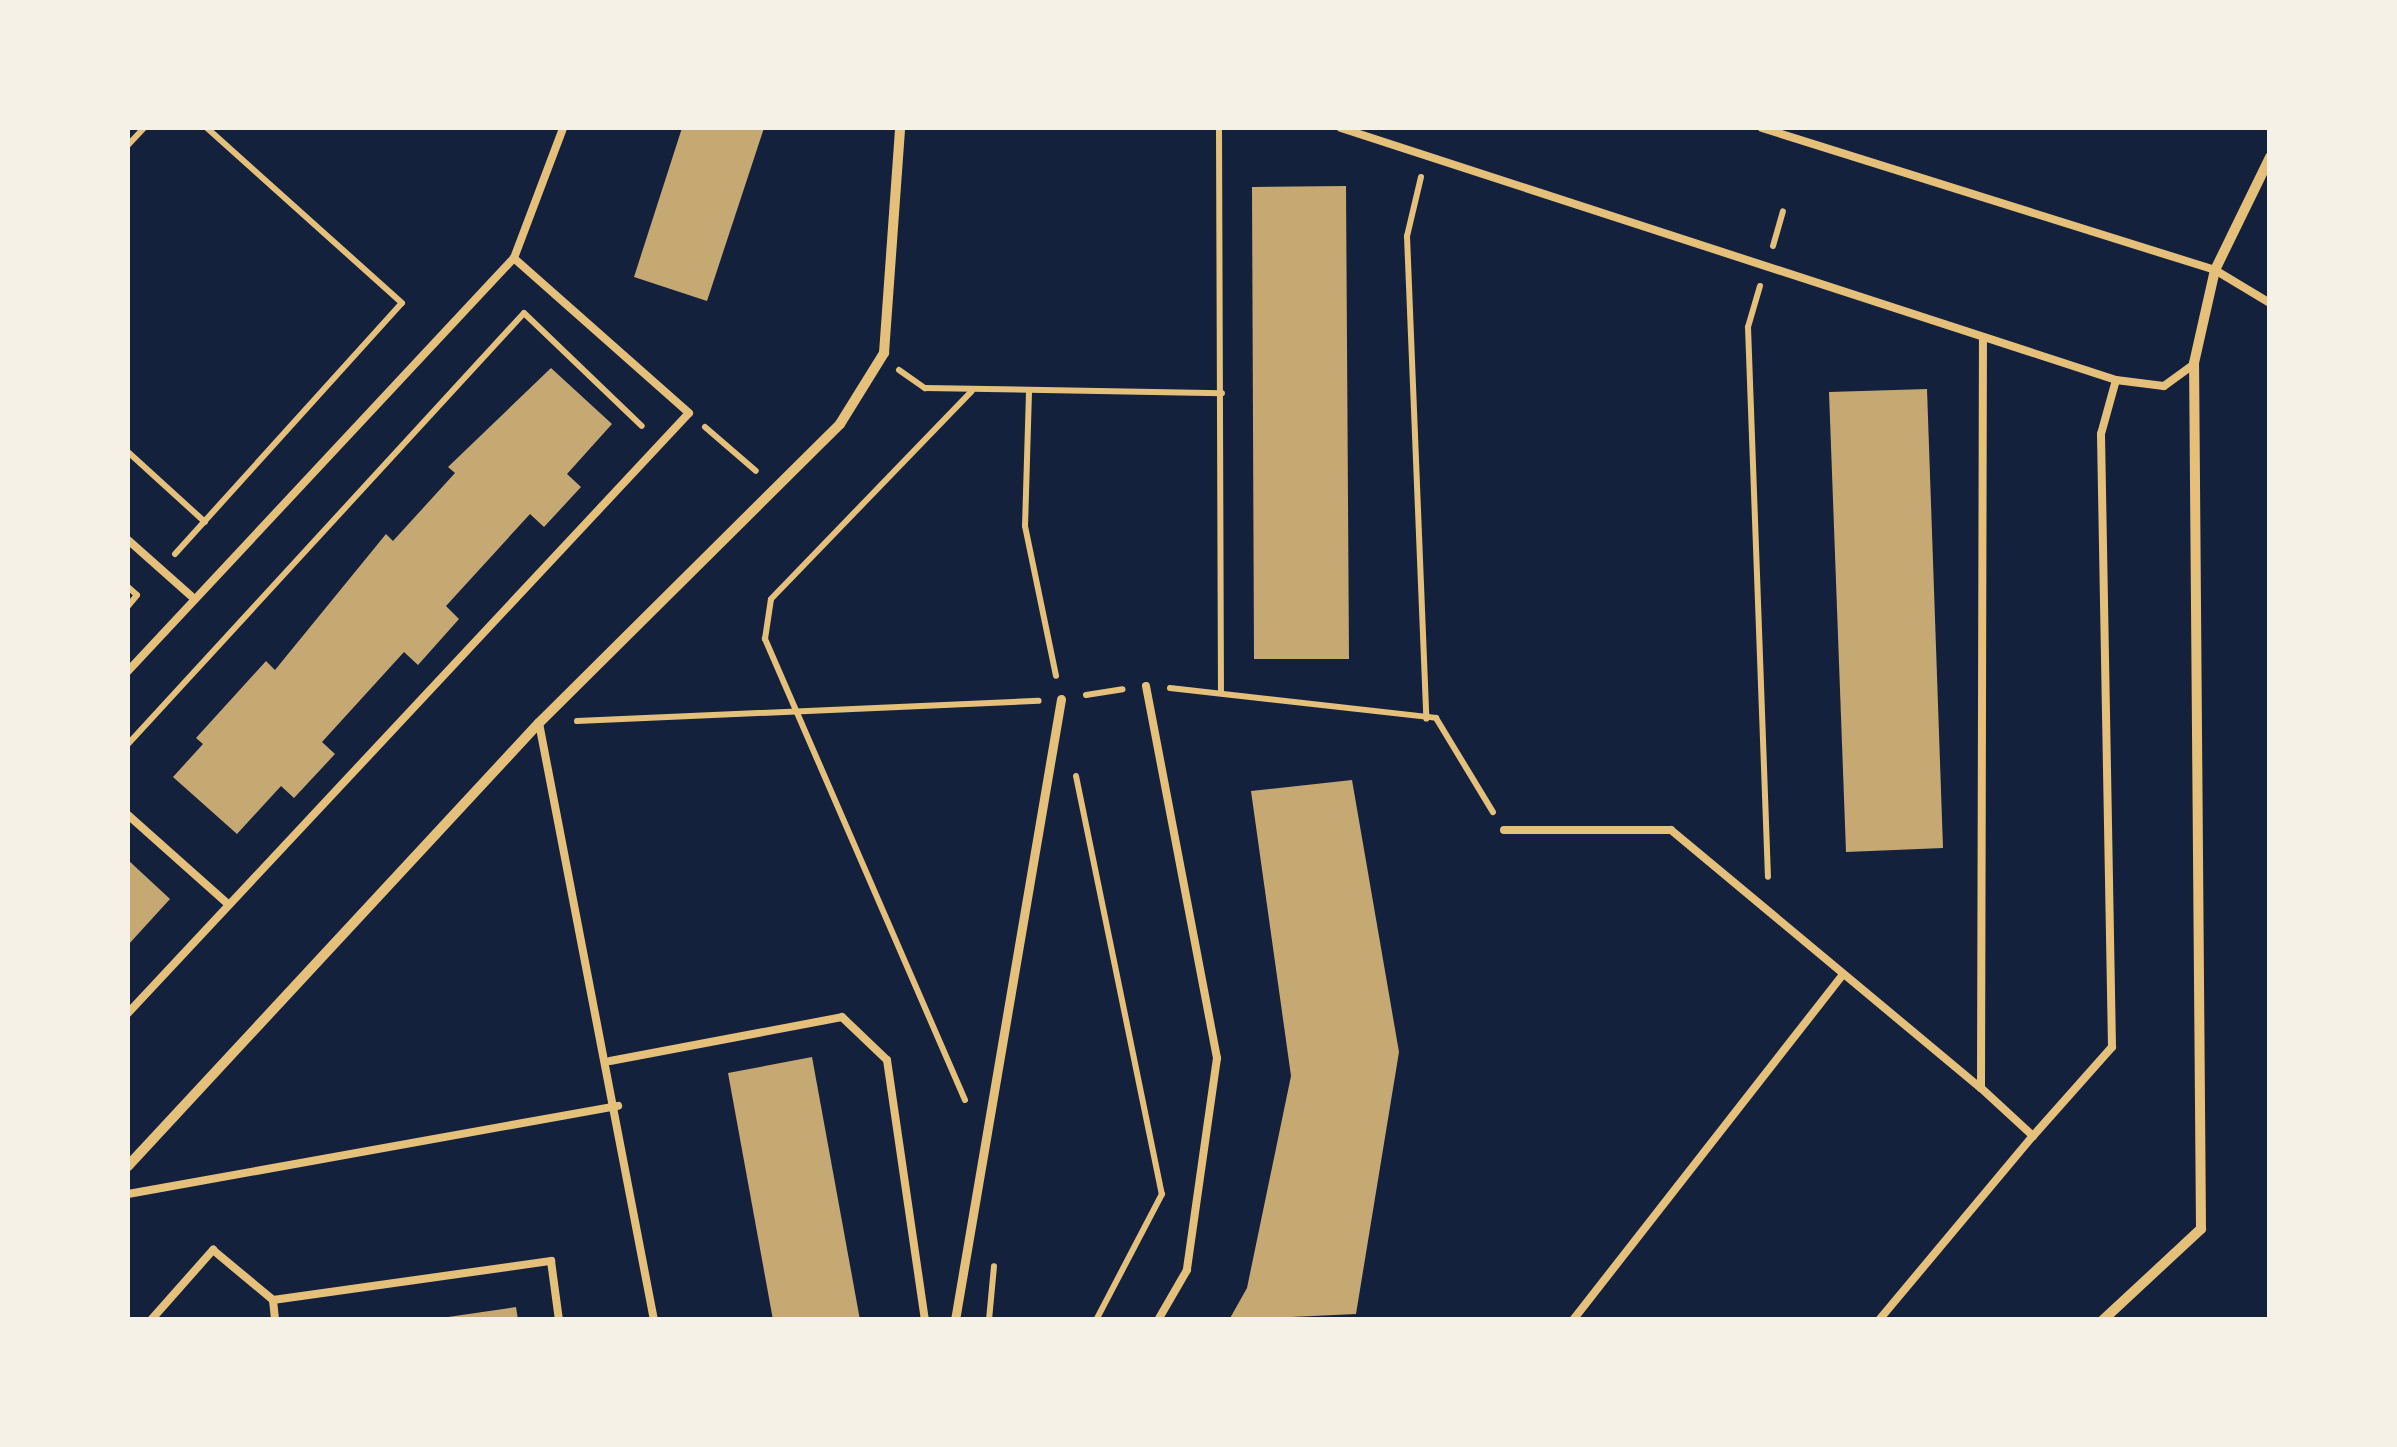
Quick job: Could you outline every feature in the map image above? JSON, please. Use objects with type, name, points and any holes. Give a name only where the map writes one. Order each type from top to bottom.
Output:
[{"type":"street","points":[[128,1166],[539,723],[840,424],[881,357],[900,128]]},
{"type":"street","points":[[2102,1320],[2201,1229],[2194,364],[2215,270],[2270,157]]},
{"type":"street","points":[[955,1320],[980,1134],[1061,699]]},
{"type":"lane","points":[[128,670],[191,596],[514,258],[563,128]]},
{"type":"lane","points":[[1341,128],[2116,380],[2164,386],[2194,364]]},
{"type":"lane","points":[[1762,128],[2215,270],[2270,303]]},
{"type":"lane","points":[[128,1014],[690,413],[514,258]]},
{"type":"lane","points":[[1981,1088],[1982,337]]},
{"type":"lane","points":[[1879,1320],[2112,1046],[2101,434],[2116,380]]},
{"type":"lane","points":[[128,540],[191,596]]},
{"type":"lane","points":[[1146,686],[1217,1058],[1187,1270],[1158,1320]]},
{"type":"lane","points":[[539,723],[610,1061],[654,1320]]},
{"type":"lane","points":[[128,815],[229,905]]},
{"type":"lane","points":[[1504,830],[1671,830],[1750,902],[1981,1088],[2033,1136]]},
{"type":"lane","points":[[1573,1320],[1842,976]]},
{"type":"lane","points":[[610,1061],[842,1017],[887,1060],[925,1320]]},
{"type":"lane","points":[[128,1194],[618,1106]]},
{"type":"lane","points":[[151,1320],[213,1250],[272,1300],[276,1320]]},
{"type":"lane","points":[[272,1300],[551,1261],[559,1320]]},
{"type":"path","points":[[128,145],[144,128]]},
{"type":"path","points":[[128,452],[205,522],[402,303],[207,128]]},
{"type":"path","points":[[1219,128],[1221,692]]},
{"type":"path","points":[[1426,156],[1407,236],[1426,718]]},
{"type":"path","points":[[1750,902],[1768,880],[1748,327],[1766,266]]},
{"type":"path","points":[[128,744],[524,313],[661,444]]},
{"type":"path","points":[[881,357],[926,388],[1222,393]]},
{"type":"path","points":[[972,391],[771,599],[764,640],[980,1134]]},
{"type":"path","points":[[1029,392],[1025,526],[1061,699]]},
{"type":"path","points":[[690,413],[776,488]]},
{"type":"path","points":[[128,587],[137,595],[128,606]]},
{"type":"path","points":[[539,723],[796,707],[1061,699],[1146,686],[1221,692],[1436,718],[1504,830]]},
{"type":"path","points":[[1072,756],[1162,1194],[1096,1320]]},
{"type":"path","points":[[989,1320],[996,1250]]},
{"type":"building","points":[[682,128],[764,128],[707,301],[634,277]]},
{"type":"building","points":[[1346,186],[1349,659],[1254,659],[1252,187]]},
{"type":"building","points":[[551,368],[612,424],[567,474],[581,487],[544,527],[530,514],[446,606],[459,619],[418,665],[404,652],[322,742],[335,754],[294,798],[281,786],[237,834],[173,777],[203,744],[196,738],[266,661],[275,670],[386,534],[393,541],[455,473],[448,467]]},
{"type":"building","points":[[1927,389],[1943,848],[1846,852],[1829,392]]},
{"type":"building","points":[[1352,780],[1399,1052],[1356,1314],[1229,1320],[1247,1288],[1291,1076],[1251,791]]},
{"type":"building","points":[[128,860],[170,899],[128,945]]},
{"type":"building","points":[[812,1057],[860,1320],[773,1320],[728,1073]]},
{"type":"building","points":[[516,1307],[518,1320],[448,1320],[448,1317]]}]
